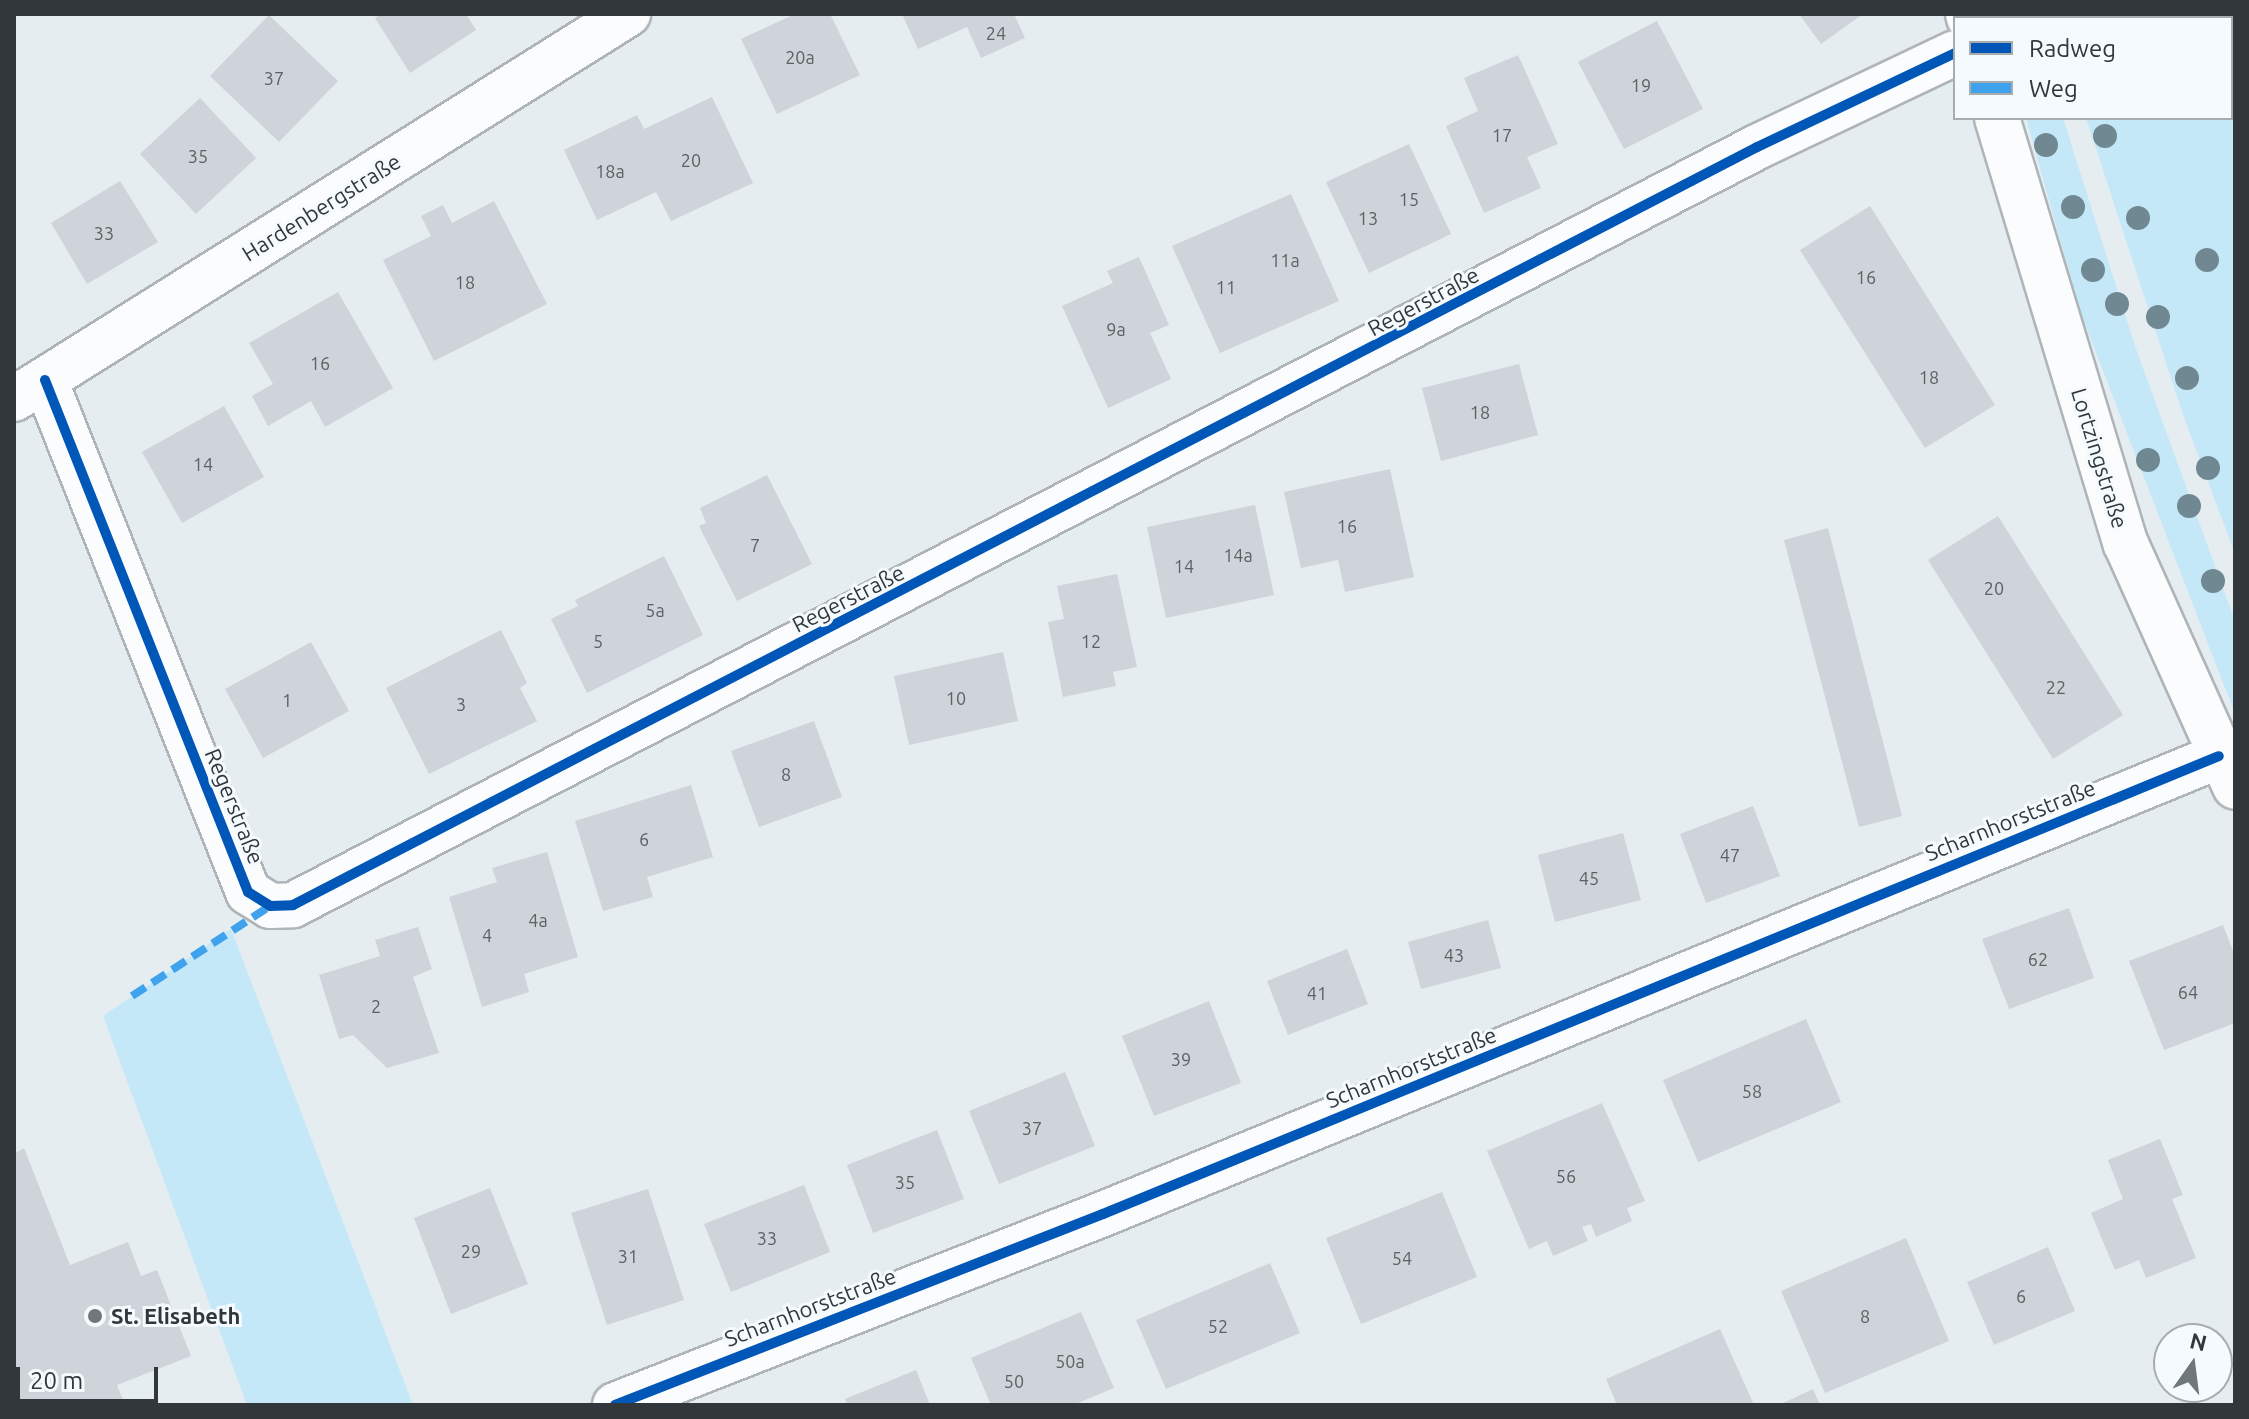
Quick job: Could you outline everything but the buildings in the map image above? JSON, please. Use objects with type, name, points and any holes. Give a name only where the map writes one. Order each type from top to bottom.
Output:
[{"type":"street","name":"Hardenbergstraße","points":[[30,389],[628,14]]},
{"type":"street","name":"Regerstraße","points":[[30,389],[248,892],[270,906],[293,905],[1757,147],[1953,54]]},
{"type":"street","name":"Lortzingstraße","points":[[1998,120],[2126,544],[2227,772]]},
{"type":"street","name":"Scharnhorststraße","points":[[615,1405],[2227,772]]},
{"type":"shaded area","points":[[2053,14],[2235,14],[2235,554],[2183,415],[2087,120],[2233,120],[2233,16]]},
{"type":"shaded area","points":[[2027,120],[2064,120],[2135,346],[2235,621],[2235,714],[2080,311]]},
{"type":"shaded area","points":[[231,929],[413,1405],[247,1405],[103,1016]]},
{"type":"marked path","points":[[132,996],[270,906]]},
{"type":"cycle path","points":[[45,380],[248,892],[270,906],[293,905],[1757,147],[1953,54]]},
{"type":"cycle path","points":[[615,1405],[1103,1214],[2219,756]]},
{"type":"place","name":"St. Elisabeth","points":[[95,1316]]}]
